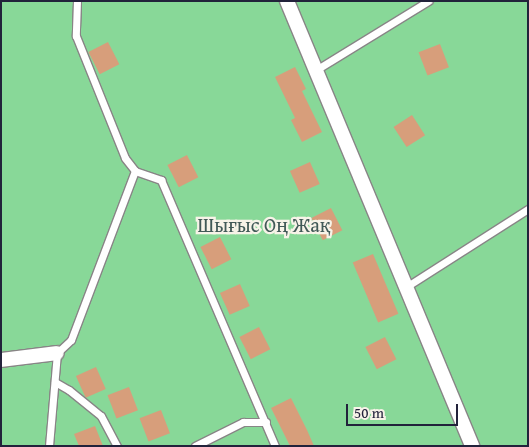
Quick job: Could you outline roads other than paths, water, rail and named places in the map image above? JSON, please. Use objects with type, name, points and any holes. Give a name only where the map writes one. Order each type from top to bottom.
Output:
[{"type":"street","points":[[287,1],[472,446]]},
{"type":"street","points":[[1,360],[57,353]]},
{"type":"lane","points":[[77,1],[76,36],[125,158],[135,171],[161,180],[275,446]]},
{"type":"lane","points":[[316,70],[428,1]]},
{"type":"lane","points":[[49,446],[57,353],[71,340],[135,171]]},
{"type":"lane","points":[[406,287],[528,209]]},
{"type":"lane","points":[[55,382],[69,390],[101,416],[117,446]]},
{"type":"lane","points":[[195,446],[243,422],[266,422]]},
{"type":"park label","name":"Шығыс Оң Жақ","points":[[264,224]]}]
